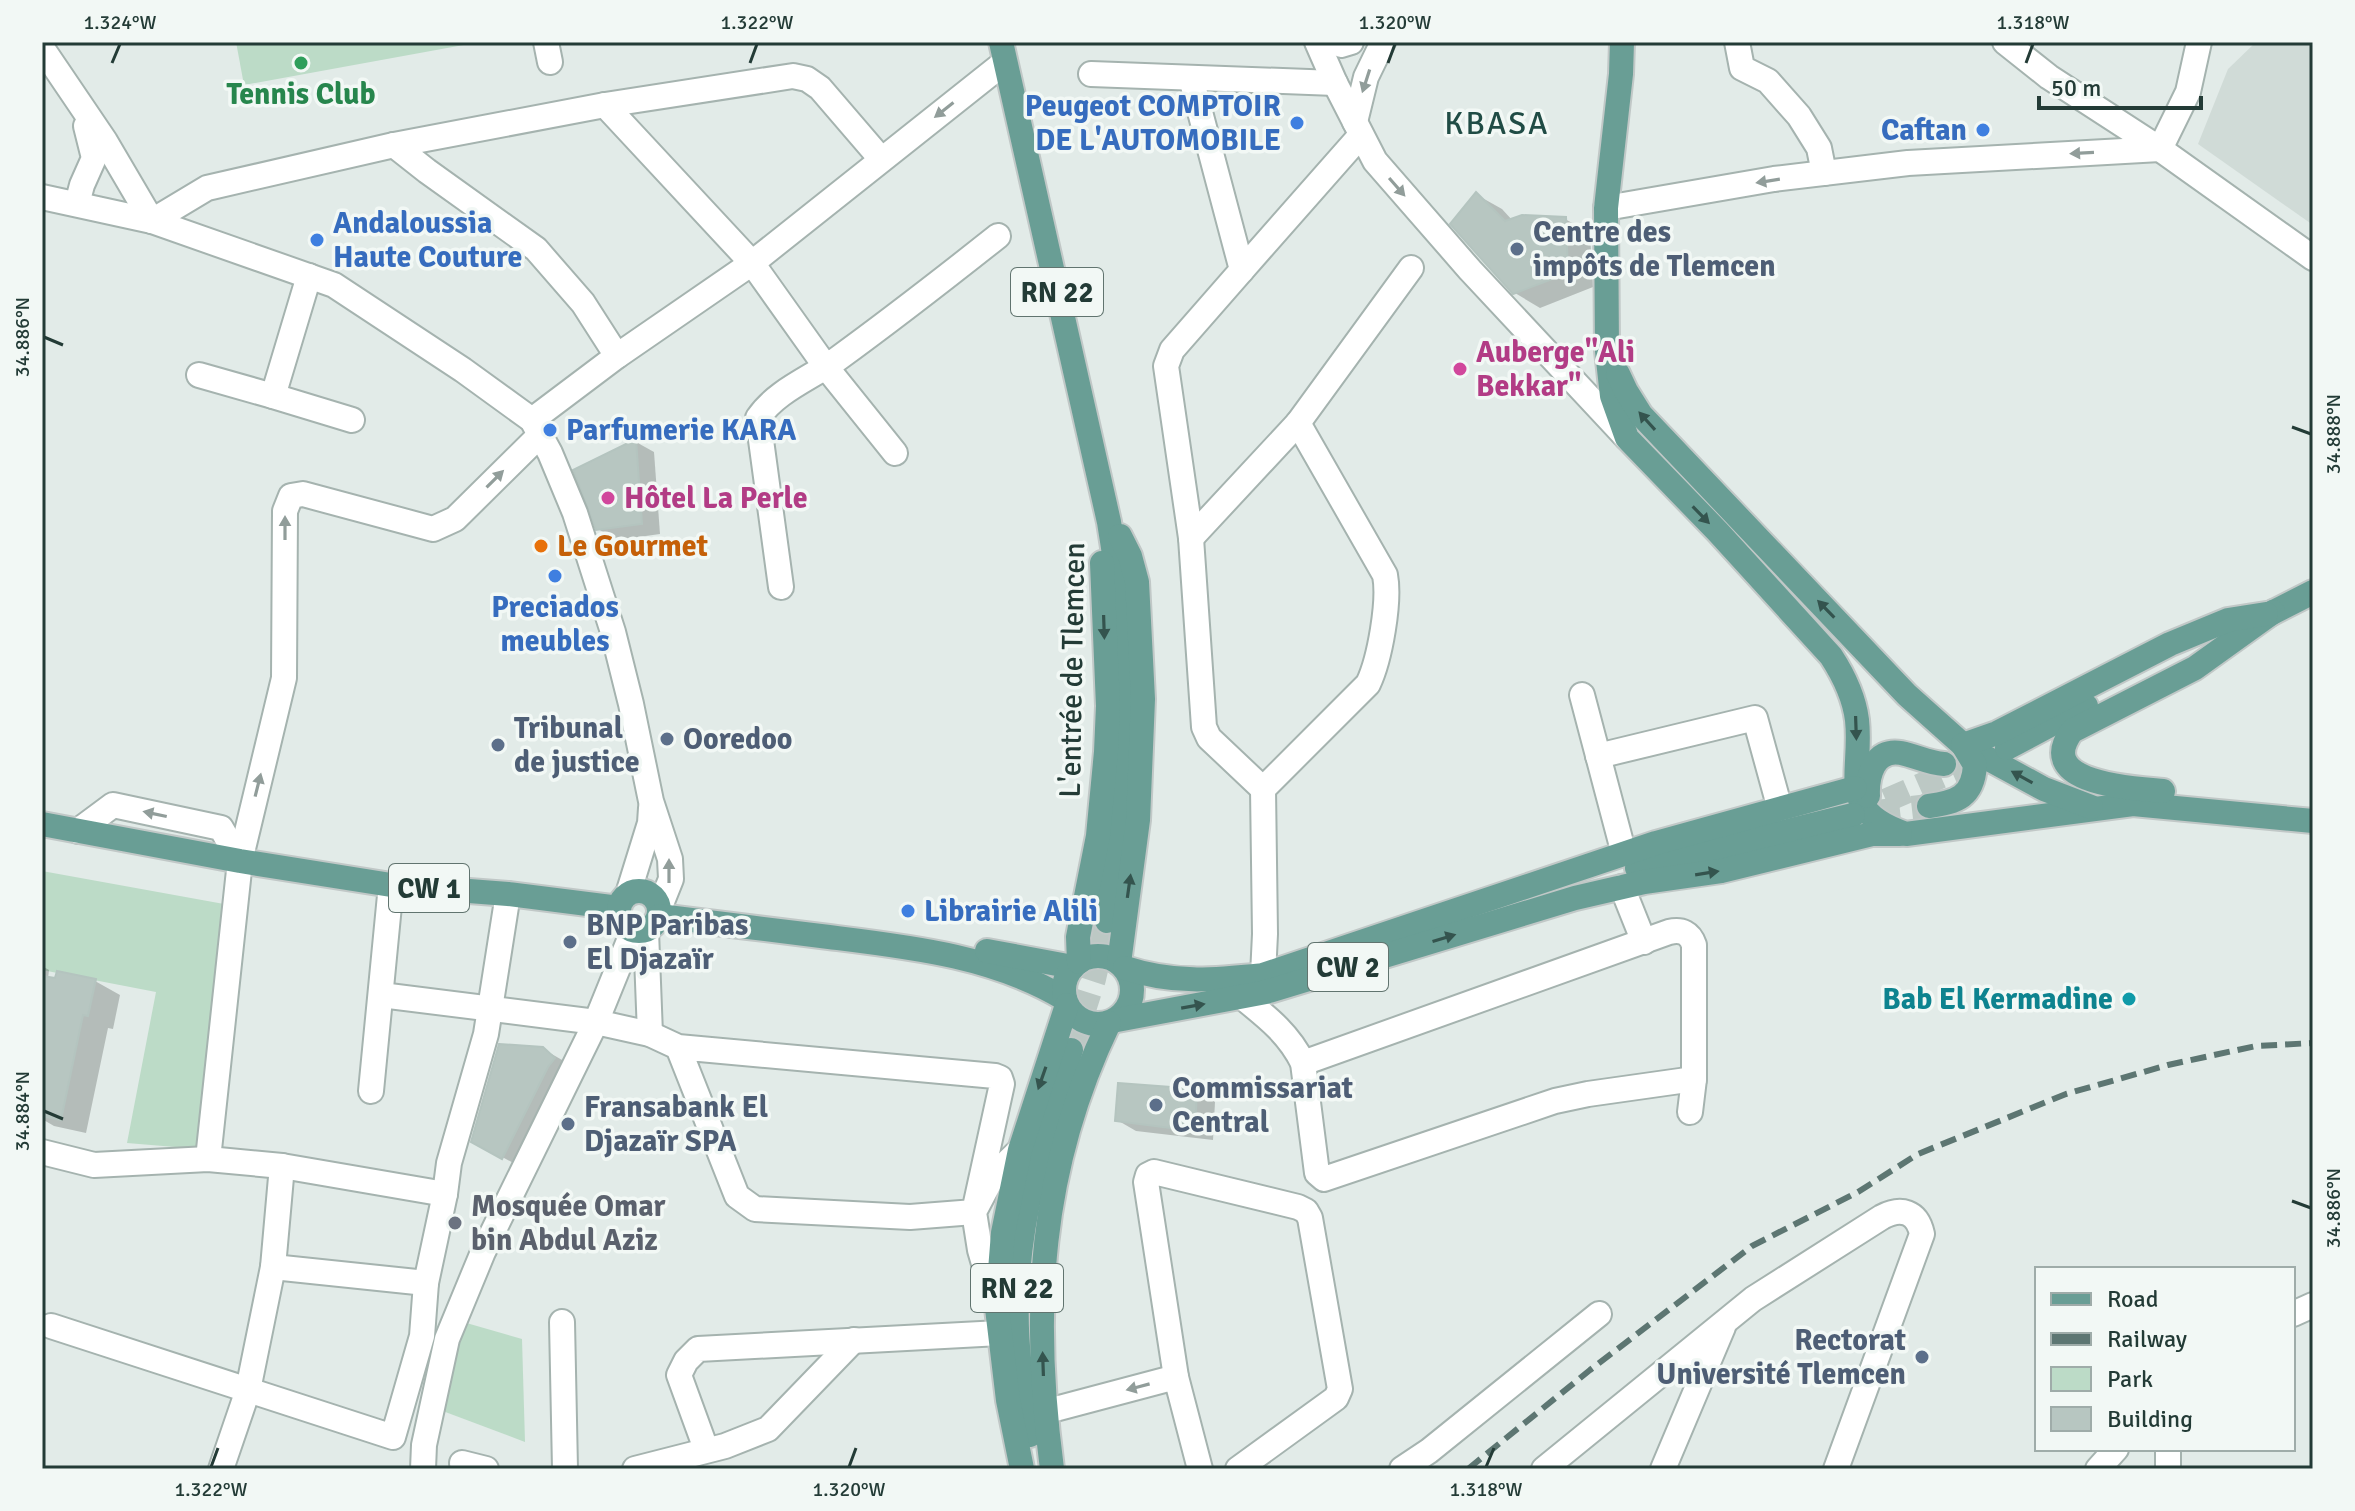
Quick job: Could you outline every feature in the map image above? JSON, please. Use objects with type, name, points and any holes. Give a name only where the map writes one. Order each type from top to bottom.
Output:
[{"type":"main road","points":[[1622,42],[1606,208],[1607,351],[1612,396],[1627,438],[1718,532],[1831,656],[1844,676],[1853,698],[1857,722],[1855,788],[1861,814]]},
{"type":"main road","name":"L'entrée de Tlemcen","points":[[1003,52],[1109,522],[1122,610],[1125,695],[1122,790],[1107,921]]},
{"type":"main road","points":[[1607,351],[1641,415],[1907,695],[1963,745],[2044,789],[2093,808]]},
{"type":"main road","name":"L'entrée de Tlemcen","points":[[1076,964],[1104,791],[1108,706],[1102,554],[1109,522]]},
{"type":"main road","name":"L'entrée de Tlemcen","points":[[1109,522],[1130,556],[1137,582],[1143,699],[1138,820],[1122,966]]},
{"type":"main road","points":[[2007,748],[2313,592]]},
{"type":"main road","points":[[1963,745],[1997,733],[2170,644],[2228,620],[2273,612]]},
{"type":"main road","points":[[2273,612],[2195,668],[2072,731],[2063,747],[2064,756],[2066,765],[2079,777],[2138,789],[2236,797],[2313,814]]},
{"type":"main road","points":[[1929,806],[1958,799],[1972,785],[1975,765],[1963,745]]},
{"type":"main road","points":[[1861,814],[1869,774],[1878,760],[1902,753],[1932,764],[1944,764]]},
{"type":"main road","points":[[1575,898],[1632,861],[1780,809],[1855,788]]},
{"type":"main road","points":[[1575,898],[1721,871],[1872,834],[1906,834],[2093,808],[2133,804],[2313,821]]},
{"type":"main road","points":[[1632,861],[1861,814],[1906,834]]},
{"type":"main road","name":"CW 1","points":[[42,824],[391,885],[623,901]]},
{"type":"main road","name":"CW 2","points":[[1113,1021],[1242,997],[1271,981],[1567,874],[1632,861]]},
{"type":"main road","points":[[649,922],[654,897],[642,891],[623,901],[622,923],[649,922],[908,947],[939,946],[1076,964]]},
{"type":"main road","name":"CW 2","points":[[1122,966],[1160,978],[1186,981],[1271,981],[1575,898]]},
{"type":"main road","points":[[908,947],[1027,978],[1066,1002],[1080,1020],[1099,1025],[1113,1021],[1125,1012],[1131,1002],[1131,979],[1122,966],[1103,956],[1086,958],[1076,964],[1067,976],[1064,987],[1066,1002],[1020,1150],[1003,1233],[997,1308],[1008,1400],[1022,1469]]},
{"type":"main road","points":[[1052,1469],[1044,1412],[1042,1266],[1048,1215],[1074,1109],[1093,1056],[1113,1021]]},
{"type":"main road","name":"RN 22","points":[[1036,1469],[1017,1322],[1017,1294],[1031,1190],[1071,1050]]},
{"type":"street","points":[[1317,42],[1375,161],[1627,438]]},
{"type":"street","points":[[1337,42],[1341,45],[1351,42]]},
{"type":"street","points":[[1263,789],[1209,738],[1204,727],[1191,538],[1166,366],[1172,350],[1358,128],[1366,77],[1383,42]]},
{"type":"street","points":[[1737,42],[1742,68],[1768,81],[1799,116],[1819,148],[1824,173]]},
{"type":"street","points":[[2005,42],[2049,77],[2160,149],[2313,258]]},
{"type":"street","points":[[2160,149],[2188,92],[2199,42]]},
{"type":"street","points":[[42,48],[105,141],[152,221]]},
{"type":"street","points":[[208,1159],[240,861],[284,678],[285,511],[291,496],[303,494],[433,529],[455,519],[535,428],[617,356],[752,263],[881,159],[1003,52]]},
{"type":"street","points":[[1091,74],[1335,83]]},
{"type":"street","points":[[152,221],[207,188],[394,145],[605,105],[793,76],[807,79],[820,88],[881,159]]},
{"type":"street","points":[[1191,78],[1242,270]]},
{"type":"street","points":[[61,79],[89,133],[94,158],[77,204]]},
{"type":"street","points":[[605,105],[752,263],[826,367],[895,453]]},
{"type":"street","points":[[394,145],[536,249],[583,303],[617,356]]},
{"type":"street","points":[[1606,208],[1824,173],[1908,163],[2160,149]]},
{"type":"street","points":[[42,197],[152,221],[334,285],[463,370],[535,428],[550,453],[575,513],[613,632],[651,801],[670,859],[671,879],[596,1022],[483,1252],[447,1339],[424,1445],[423,1469]]},
{"type":"street","points":[[781,587],[758,418],[767,404],[826,367],[906,309],[998,236]]},
{"type":"street","points":[[1191,538],[1298,423],[1411,268]]},
{"type":"street","points":[[273,396],[309,276]]},
{"type":"street","points":[[199,375],[352,420]]},
{"type":"street","points":[[1271,981],[1265,934],[1263,789],[1368,684],[1377,667],[1388,588],[1385,575],[1298,423]]},
{"type":"street","points":[[1582,695],[1632,861]]},
{"type":"street","points":[[1598,756],[1755,718],[1780,809]]},
{"type":"street","points":[[623,901],[650,823],[651,801]]},
{"type":"street","points":[[371,1091],[391,885]]},
{"type":"street","points":[[1622,887],[1644,942]]},
{"type":"street","points":[[51,1326],[393,1437],[422,1336],[426,1283],[449,1163],[486,1034],[508,894]]},
{"type":"street","points":[[649,922],[650,1034]]},
{"type":"street","points":[[1303,1063],[1676,931],[1688,935],[1694,945],[1694,1079],[1690,1112]]},
{"type":"street","points":[[381,995],[596,1022],[650,1034],[678,1047],[1000,1078],[1002,1084],[974,1212],[980,1250],[997,1308]]},
{"type":"street","points":[[1242,997],[1279,1028],[1303,1063],[1317,1173],[1321,1178],[1328,1179],[1555,1101],[1694,1079]]},
{"type":"street","points":[[678,1047],[737,1196],[755,1209],[910,1217],[974,1212]]},
{"type":"street","points":[[974,1212],[993,1176],[1020,1150]]},
{"type":"street","points":[[42,1152],[94,1165],[208,1159],[282,1166],[445,1194]]},
{"type":"street","points":[[221,1469],[248,1390],[273,1267],[282,1166]]},
{"type":"street","points":[[1200,1469],[1176,1377],[1146,1182],[1148,1175],[1154,1172],[1298,1207],[1306,1211],[1310,1218],[1340,1389],[1336,1398],[1238,1469]]},
{"type":"street","points":[[1554,1467],[1753,1299],[1882,1217],[1893,1211],[1902,1211],[1920,1225],[1922,1234],[1836,1469]]},
{"type":"street","points":[[273,1267],[426,1283]]},
{"type":"street","points":[[1402,1469],[1429,1451],[1599,1314]]},
{"type":"street","points":[[1663,1469],[1726,1321]]},
{"type":"street","points":[[562,1322],[565,1469]]},
{"type":"street","points":[[706,1449],[679,1375],[686,1361],[698,1349],[1000,1333]]},
{"type":"street","points":[[635,1469],[725,1446],[768,1429],[854,1340]]},
{"type":"street","points":[[1044,1412],[1176,1377]]},
{"type":"street","points":[[2098,1469],[2114,1451]]},
{"type":"shaded area","points":[[2256,42],[2313,42],[2313,225],[2198,144],[2228,69]]},
{"type":"green space","name":"Tennis Club","points":[[236,42],[480,42],[244,85]]},
{"type":"green space","points":[[42,871],[224,904],[199,1149],[127,1143],[156,992],[42,970]]},
{"type":"green space","points":[[463,1322],[522,1339],[525,1442],[440,1410]]},
{"type":"building","name":"Centre des impôts de Tlemcen","points":[[1476,192],[1505,221],[1522,215],[1566,217],[1568,273],[1513,294],[1450,224]]},
{"type":"building","name":"Hôtel La Perle","points":[[636,439],[642,524],[596,530],[573,470]]},
{"type":"building","points":[[57,971],[96,979],[88,1016],[83,1015],[61,1120],[42,1116],[42,1039],[45,1024],[42,1023],[42,976],[55,978]]},
{"type":"building","points":[[499,1044],[543,1047],[555,1058],[502,1159],[471,1142]]},
{"type":"building","name":"Commissariat Central","points":[[1118,1083],[1197,1089],[1195,1131],[1115,1121]]},
{"type":"tunnel","points":[[1853,815],[1990,755]]},
{"type":"tunnel","points":[[1876,812],[1929,806]]},
{"type":"tunnel","points":[[1071,1050],[1094,979],[1107,921]]},
{"type":"railway","points":[[1468,1469],[1590,1370],[1752,1246],[1858,1192],[1918,1154],[2066,1094],[2168,1065],[2256,1046],[2313,1043]]},
{"type":"place","name":"Tennis Club","points":[[301,63]]},
{"type":"place","name":"Peugeot COMPTOIR DE L'AUTOMOBILE","points":[[1297,123]]},
{"type":"place","name":"Caftan","points":[[1983,130]]},
{"type":"place","name":"Andaloussia Haute Couture","points":[[317,240]]},
{"type":"place","name":"Centre des impôts de Tlemcen","points":[[1517,249]]},
{"type":"place","name":"Auberge\"Ali Bekkar\"","points":[[1460,369]]},
{"type":"place","name":"Parfumerie KARA","points":[[550,430]]},
{"type":"place","name":"Hôtel La Perle","points":[[608,498]]},
{"type":"place","name":"Le Gourmet","points":[[541,546]]},
{"type":"place","name":"Preciados meubles","points":[[555,576]]},
{"type":"place","name":"Ooredoo","points":[[667,739]]},
{"type":"place","name":"Tribunal de justice","points":[[498,745]]},
{"type":"place","name":"Librairie Alili","points":[[908,911]]},
{"type":"place","name":"BNP Paribas El Djazaïr","points":[[570,942]]},
{"type":"place","name":"Bab El Kermadine","points":[[2129,999]]},
{"type":"place","name":"Commissariat Central","points":[[1156,1105]]},
{"type":"place","name":"Fransabank El Djazaïr SPA","points":[[568,1124]]},
{"type":"place","name":"Mosquée Omar bin Abdul Aziz","points":[[455,1223]]},
{"type":"place","name":"Rectorat Université Tlemcen","points":[[1922,1357]]},
{"type":"district","name":"KBASA","points":[[1497,123]]}]
